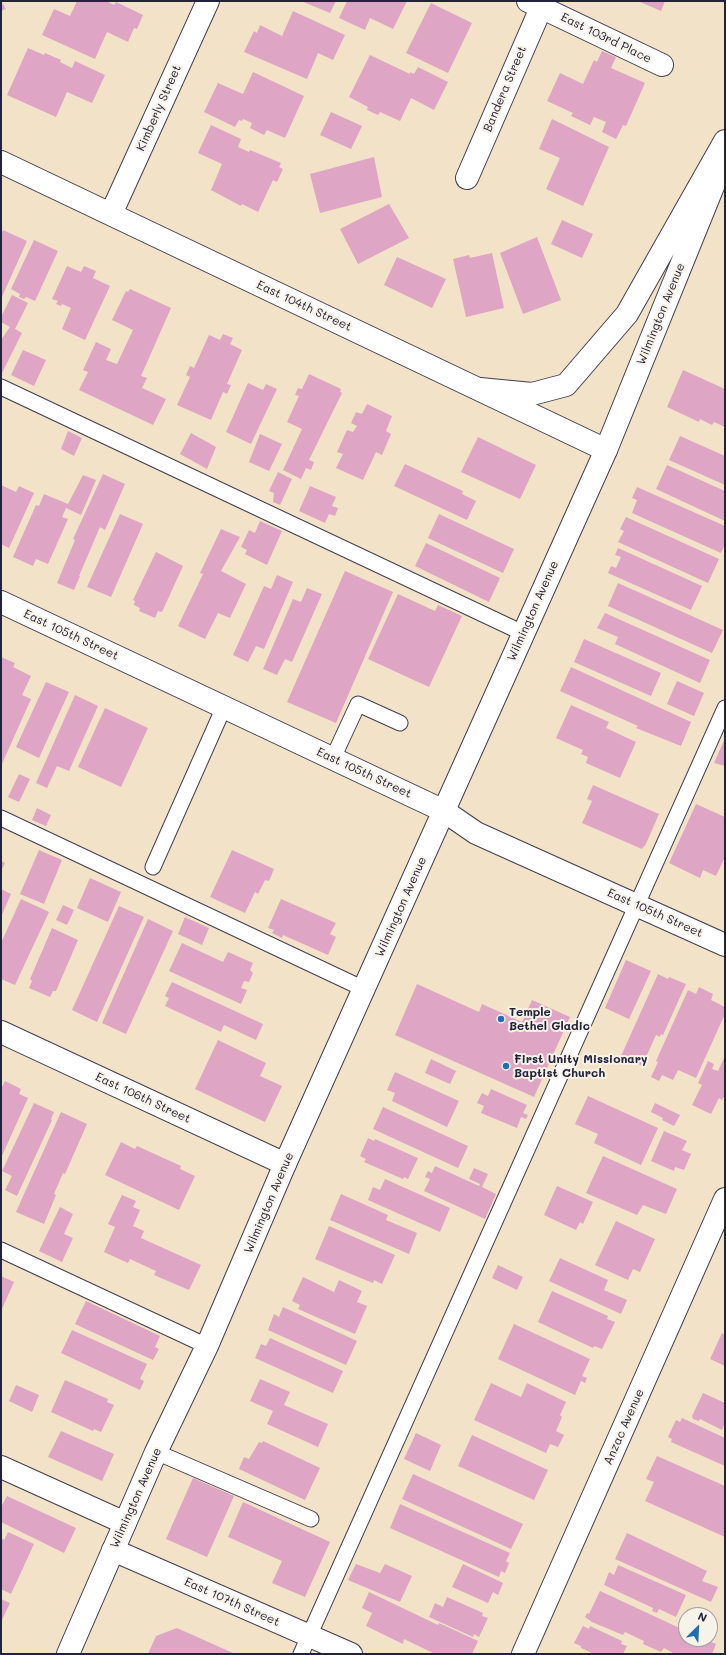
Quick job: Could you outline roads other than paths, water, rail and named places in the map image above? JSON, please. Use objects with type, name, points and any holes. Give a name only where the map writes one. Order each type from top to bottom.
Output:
[{"type":"street","name":"Kimberly Street","points":[[111,214],[208,1]]},
{"type":"street","name":"East 103rd Place","points":[[537,3],[662,66]]},
{"type":"street","name":"Bandera Street","points":[[467,178],[537,3]]},
{"type":"street","points":[[480,389],[532,394],[566,384],[627,314],[725,141]]},
{"type":"street","name":"Wilmington Avenue","points":[[68,1654],[156,1452],[207,1346],[285,1164],[606,450],[725,157]]},
{"type":"street","name":"East 104th Street","points":[[1,162],[606,450]]},
{"type":"street","name":"East 105th Street","points":[[1,602],[444,811],[476,833],[725,945]]},
{"type":"street","name":"East 106th Street","points":[[1,1032],[285,1164]]},
{"type":"street","name":"Anzac Avenue","points":[[522,1654],[725,1199]]},
{"type":"street","points":[[1,1467],[125,1523]]},
{"type":"street","name":"East 107th Street","points":[[113,1550],[304,1645],[351,1654]]},
{"type":"lane","points":[[1,387],[523,633]]},
{"type":"lane","points":[[333,758],[358,704],[400,723]]},
{"type":"lane","points":[[153,867],[224,707]]},
{"type":"lane","points":[[304,1645],[725,708]]},
{"type":"lane","points":[[1,818],[364,988]]},
{"type":"lane","points":[[1,1250],[207,1346]]},
{"type":"lane","points":[[156,1452],[311,1519]]},
{"type":"place","name":"Temple Bethel Gladic","points":[[501,1019]]},
{"type":"place","name":"First Unity Missionary Baptist Church","points":[[506,1066]]}]
